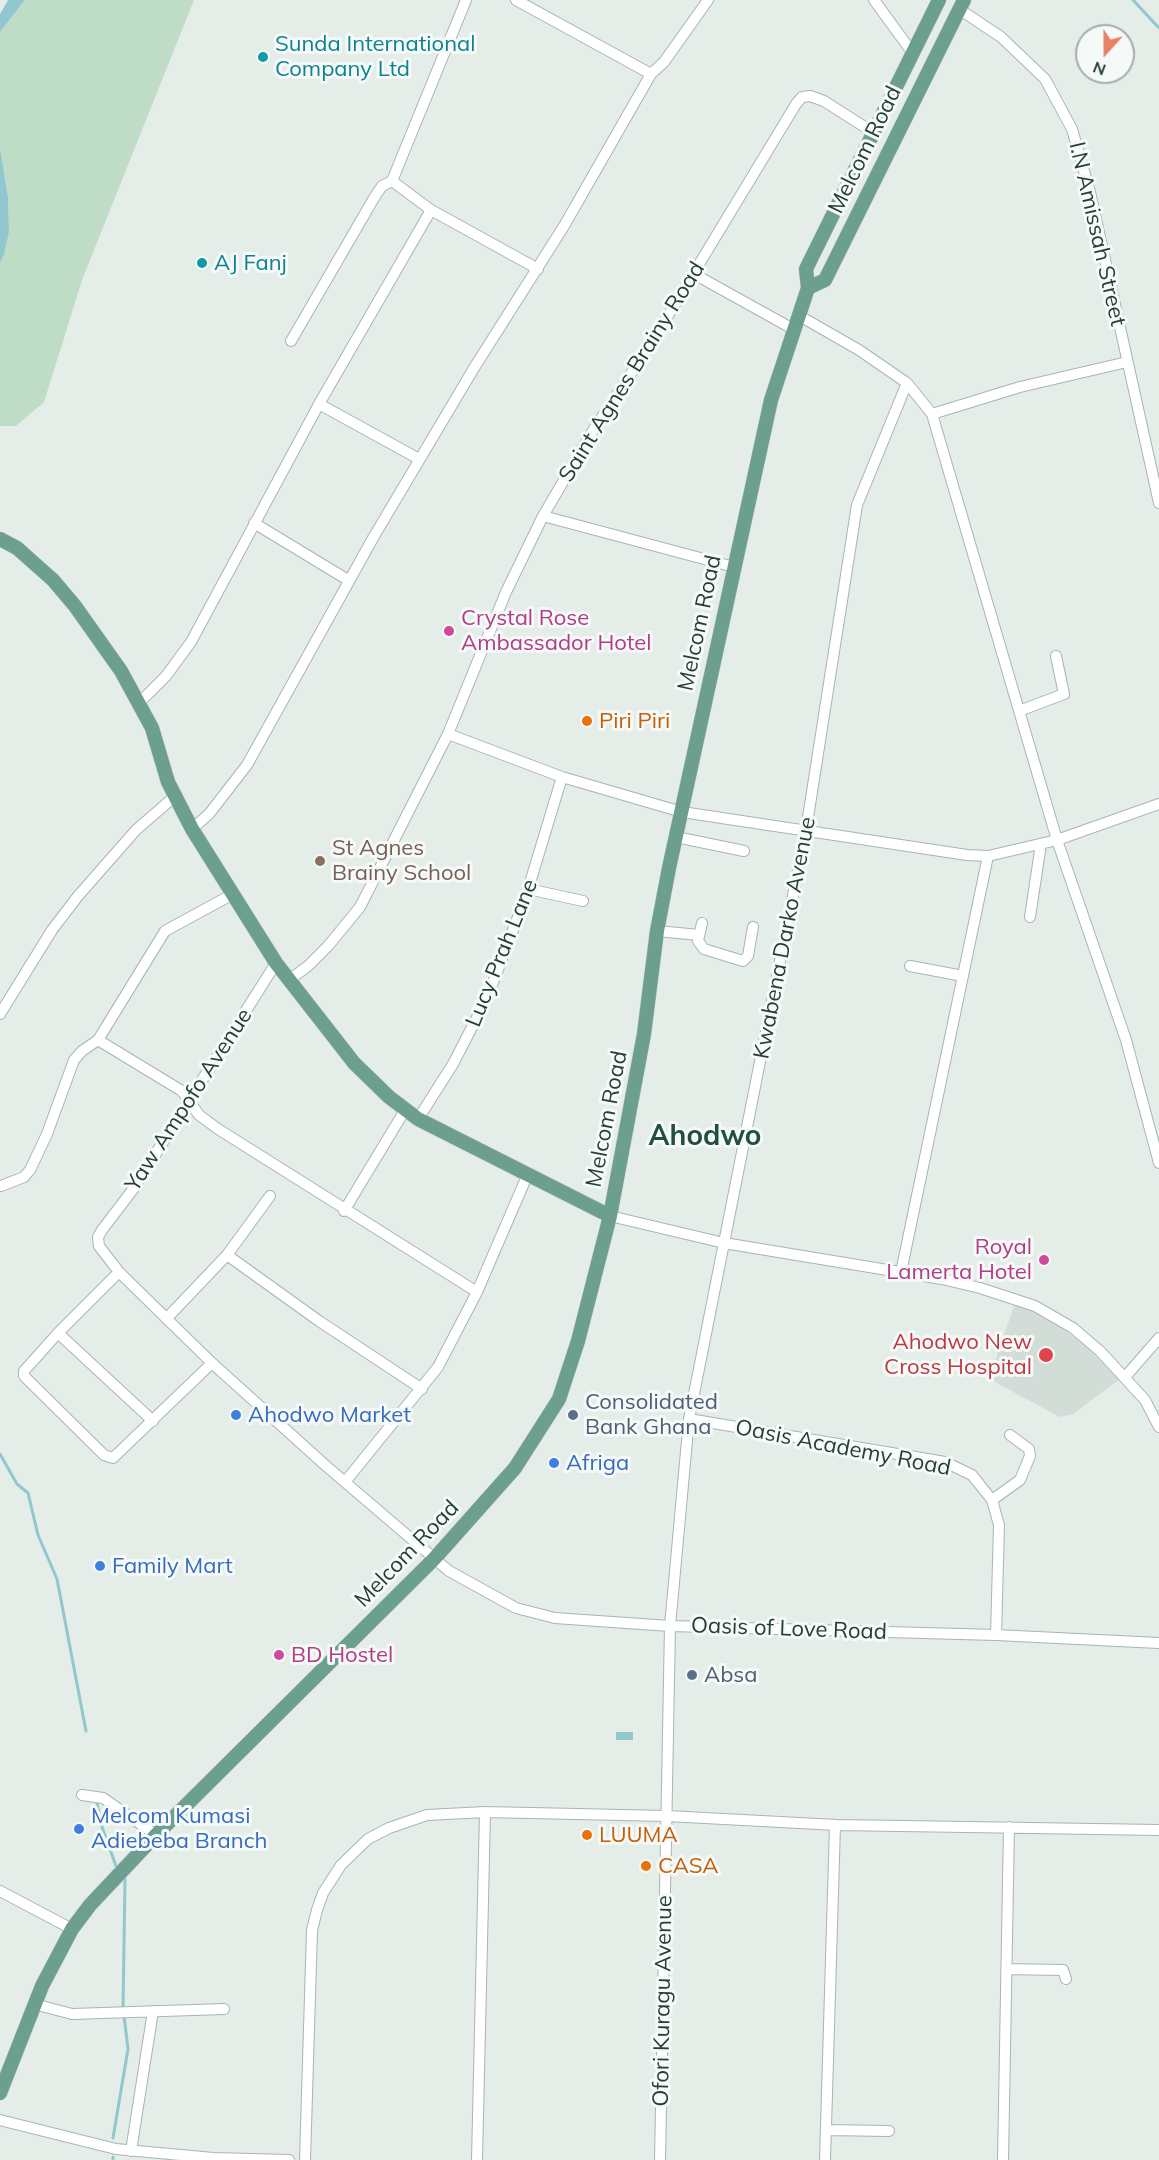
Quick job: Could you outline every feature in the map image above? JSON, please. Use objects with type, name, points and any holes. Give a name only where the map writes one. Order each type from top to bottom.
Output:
[{"type":"main road","points":[[808,288],[806,269],[939,0]]},
{"type":"main road","name":"Melcom Road","points":[[0,2093],[34,2004],[72,1929],[90,1905],[156,1835],[434,1559],[515,1468],[559,1399],[578,1341],[610,1216],[644,1034],[657,931],[771,400],[808,288],[825,280],[962,4]]},
{"type":"main road","points":[[912,52],[928,69]]},
{"type":"main road","points":[[0,539],[31,559],[75,606],[121,671],[152,728],[174,797],[192,828],[276,963],[354,1063],[418,1119],[526,1176],[610,1216]]},
{"type":"street","points":[[291,341],[374,198],[382,186],[392,181],[466,0]]},
{"type":"street","points":[[516,0],[651,74]]},
{"type":"street","points":[[192,828],[209,814],[247,765],[348,580],[419,459],[538,269],[651,74],[664,62],[708,0]]},
{"type":"street","points":[[874,0],[912,52]]},
{"type":"street","name":"I.N Amissah Street","points":[[962,4],[1045,79],[1072,129],[1090,192],[1159,503]]},
{"type":"street","name":"Saint Agnes Brainy Road","points":[[289,980],[322,952],[360,907],[448,734],[506,592],[543,516],[592,432],[652,342],[802,97],[810,96],[824,101],[874,133]]},
{"type":"street","points":[[392,181],[431,210],[538,269]]},
{"type":"street","points":[[139,703],[166,676],[191,642],[319,404],[431,210]]},
{"type":"street","points":[[694,274],[859,350],[907,383],[932,414],[1057,840],[1126,1040],[1159,1163]]},
{"type":"street","points":[[932,414],[1020,387],[1127,362]]},
{"type":"street","name":"Kwabena Darko Avenue","points":[[670,1626],[689,1419],[806,830],[857,505],[907,383]]},
{"type":"street","points":[[319,404],[419,459]]},
{"type":"street","points":[[543,516],[734,567]]},
{"type":"street","points":[[254,523],[348,580]]},
{"type":"street","points":[[1019,711],[1064,694],[1065,689],[1056,656]]},
{"type":"street","points":[[448,734],[562,777],[682,812],[968,855],[988,856],[1057,840],[1159,804]]},
{"type":"street","name":"Lucy Prah Lane","points":[[418,1119],[470,1034],[487,998],[528,890],[562,777]]},
{"type":"street","points":[[0,1014],[52,930],[78,896],[136,830],[174,797]]},
{"type":"street","points":[[676,837],[744,850]]},
{"type":"street","points":[[1030,917],[1041,844]]},
{"type":"street","points":[[902,1272],[988,856]]},
{"type":"street","points":[[528,890],[583,901]]},
{"type":"street","points":[[1,1186],[24,1177],[30,1170],[47,1134],[74,1060],[98,1040],[165,931],[234,894]]},
{"type":"street","points":[[702,922],[698,941],[704,949],[743,961],[748,956],[753,927]]},
{"type":"street","points":[[657,931],[699,935]]},
{"type":"street","name":"Yaw Ampofo Avenue","points":[[98,1236],[134,1188],[276,963]]},
{"type":"street","points":[[910,966],[963,976]]},
{"type":"street","points":[[98,1040],[171,1084],[189,1099],[200,1116],[218,1129],[477,1292]]},
{"type":"street","points":[[344,1210],[405,1110]]},
{"type":"street","points":[[345,1482],[422,1389],[457,1334],[526,1176]]},
{"type":"street","points":[[167,1318],[227,1255],[270,1196]]},
{"type":"street","points":[[610,1216],[724,1243],[902,1272],[980,1288],[1035,1306],[1073,1328],[1126,1376],[1145,1400],[1159,1427]]},
{"type":"street","name":"Oasis of Love Road","points":[[98,1236],[99,1246],[119,1272],[212,1363],[345,1482],[434,1559],[471,1586],[534,1614],[670,1626],[996,1635],[1159,1643]]},
{"type":"street","points":[[227,1255],[319,1321],[422,1389]]},
{"type":"street","points":[[119,1272],[24,1371],[24,1376],[104,1455],[110,1458],[117,1457],[212,1363]]},
{"type":"street","points":[[58,1333],[153,1421]]},
{"type":"street","points":[[1126,1376],[1159,1338]]},
{"type":"street","name":"Oasis Academy Road","points":[[689,1419],[945,1462],[972,1475],[992,1500],[999,1525],[996,1635]]},
{"type":"street","points":[[992,1500],[1020,1480],[1030,1456],[1029,1449],[1010,1435]]},
{"type":"street","name":"Ofori Kuragu Avenue","points":[[660,2160],[670,1626]]},
{"type":"street","points":[[82,1795],[103,1798],[156,1835]]},
{"type":"street","points":[[477,2160],[485,1812]]},
{"type":"street","points":[[305,2160],[312,1930],[323,1893],[340,1865],[368,1839],[389,1828],[427,1815],[485,1812],[667,1816],[835,1825],[1159,1830]]},
{"type":"street","points":[[825,2160],[835,1825]]},
{"type":"street","points":[[1003,2160],[1009,1827]]},
{"type":"street","points":[[0,1892],[72,1929]]},
{"type":"street","points":[[1006,1970],[1063,1970],[1066,1979]]},
{"type":"street","points":[[34,2004],[65,2014],[224,2009]]},
{"type":"street","points":[[131,2151],[153,2011]]},
{"type":"street","points":[[0,2120],[131,2151],[213,2159],[289,2160]]},
{"type":"street","points":[[826,2130],[889,2131]]},
{"type":"shaded area","name":"Ahodwo New Cross Hospital","points":[[1015,1303],[1034,1310],[1058,1325],[1083,1344],[1120,1379],[1073,1414],[1060,1417],[989,1379]]},
{"type":"green space","points":[[25,0],[194,0],[82,280],[44,402],[16,426],[0,426],[0,262],[4,255],[9,232],[8,197],[0,148],[0,32]]},
{"type":"water","points":[[8,0],[25,0],[0,32],[0,14]]},
{"type":"water","points":[[0,148],[8,197],[9,232],[4,255],[0,262]]},
{"type":"water","points":[[616,1732],[633,1732],[633,1740],[616,1740]]},
{"type":"waterway","points":[[1133,0],[1159,28]]},
{"type":"waterway","points":[[0,1454],[17,1484],[28,1493],[38,1535],[57,1579],[86,1731]]},
{"type":"waterway","points":[[97,1803],[102,1827],[116,1866]]},
{"type":"waterway","points":[[123,2009],[125,1879]]},
{"type":"waterway","points":[[113,2138],[128,2049],[124,2016]]},
{"type":"place","name":"Sunda International Company Ltd","points":[[263,57]]},
{"type":"place","name":"AJ Fanj","points":[[202,263]]},
{"type":"place","name":"Crystal Rose Ambassador Hotel","points":[[449,631]]},
{"type":"place","name":"Piri Piri","points":[[587,721]]},
{"type":"place","name":"St Agnes Brainy School","points":[[320,861]]},
{"type":"place","name":"Royal Lamerta Hotel","points":[[1044,1260]]},
{"type":"place","name":"Ahodwo New Cross Hospital","points":[[1046,1355]]},
{"type":"place","name":"Ahodwo Market","points":[[236,1415]]},
{"type":"place","name":"Consolidated Bank Ghana","points":[[573,1415]]},
{"type":"place","name":"Afriga","points":[[554,1463]]},
{"type":"place","name":"Family Mart","points":[[100,1566]]},
{"type":"place","name":"BD Hostel","points":[[279,1655]]},
{"type":"place","name":"Absa","points":[[692,1675]]},
{"type":"place","name":"Melcom Kumasi Adiebeba Branch","points":[[79,1829]]},
{"type":"place","name":"LUUMA","points":[[587,1835]]},
{"type":"place","name":"CASA","points":[[646,1866]]},
{"type":"district","name":"Ahodwo","points":[[705,1137]]}]
